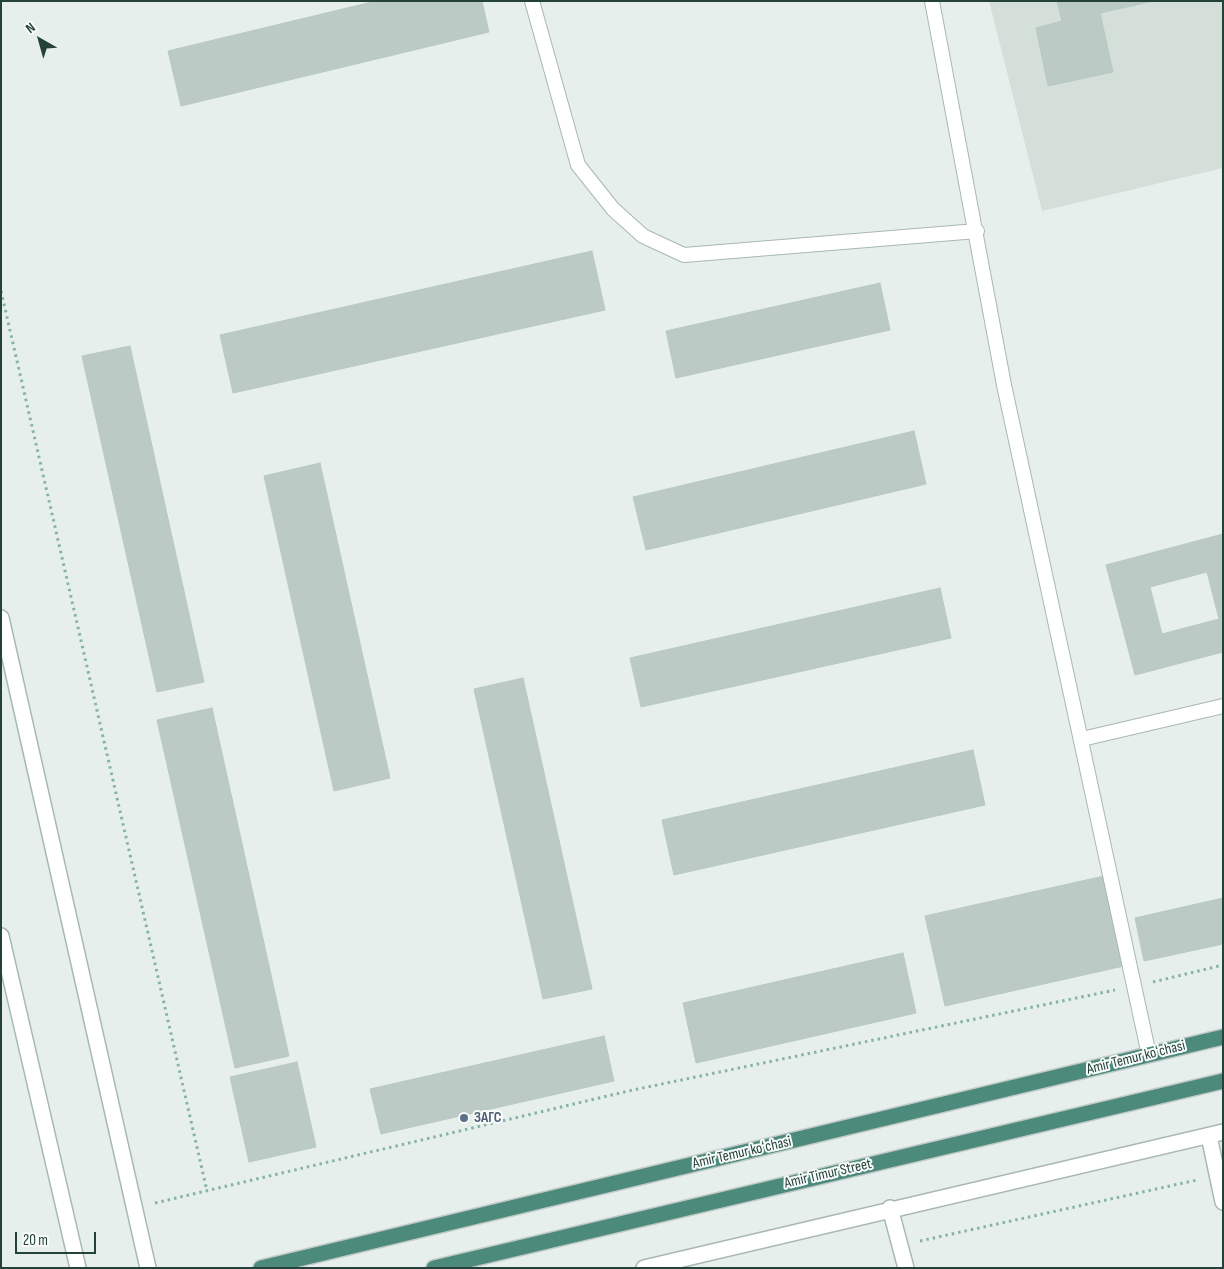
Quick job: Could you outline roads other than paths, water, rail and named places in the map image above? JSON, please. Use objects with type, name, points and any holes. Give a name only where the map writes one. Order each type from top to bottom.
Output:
[{"type":"highway","name":"Amir Temur koʻchasi","points":[[261,1268],[1223,1037]]},
{"type":"highway","name":"Amir Timur Street","points":[[434,1268],[1223,1081]]},
{"type":"street","points":[[1,618],[148,1268]]},
{"type":"street","points":[[1,936],[78,1268]]},
{"type":"street","points":[[644,1268],[890,1208],[1216,1134],[1217,1175],[1223,1202]]},
{"type":"street","points":[[890,1208],[906,1268]]},
{"type":"lane","points":[[532,1],[578,165],[613,209],[643,236],[684,255],[977,231]]},
{"type":"lane","points":[[932,1],[977,231],[1004,385],[1149,1055]]},
{"type":"lane","points":[[1082,739],[1223,706]]},
{"type":"place","name":"ЗАГС","points":[[464,1118]]}]
